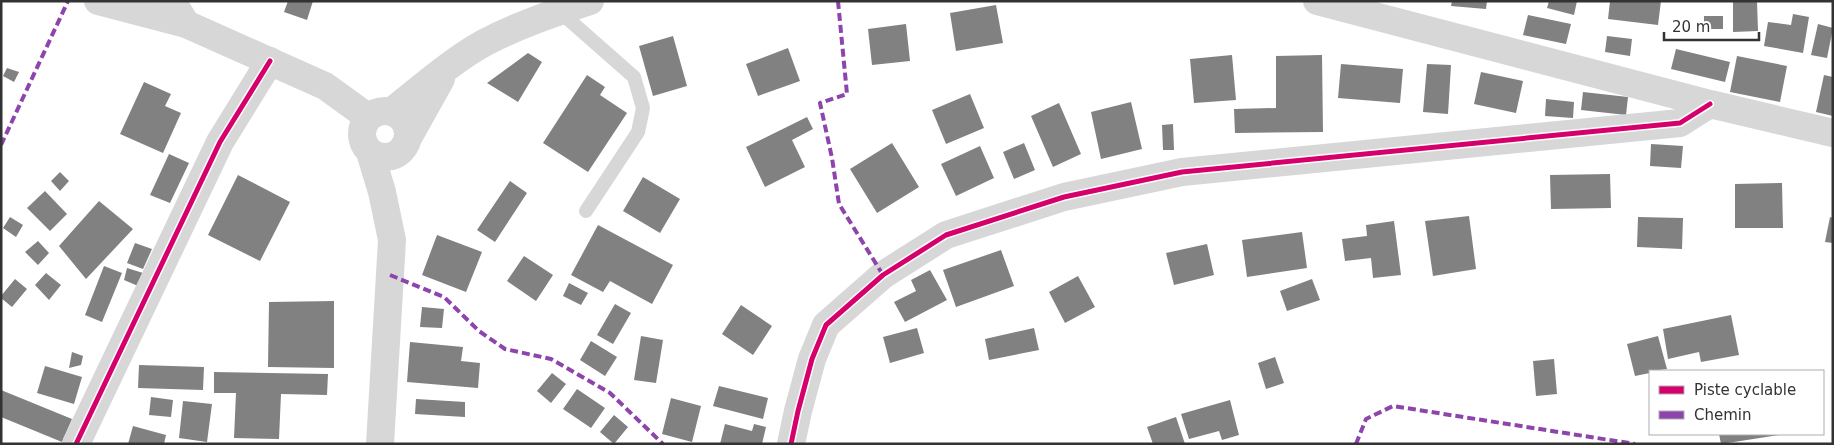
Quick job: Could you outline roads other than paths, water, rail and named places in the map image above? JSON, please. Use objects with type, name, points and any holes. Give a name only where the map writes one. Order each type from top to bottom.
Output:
[{"type":"street","points":[[98,1],[179,13],[270,61],[325,86],[373,131],[377,156],[389,157],[402,146],[405,123],[399,115],[373,131]]},
{"type":"street","points":[[373,131],[447,68],[482,44],[527,22],[590,1]]},
{"type":"street","points":[[1317,1],[1710,104],[1833,133]]},
{"type":"street","points":[[76,444],[220,142],[270,61]]},
{"type":"street","points":[[382,192],[402,146],[447,68]]},
{"type":"street","points":[[791,444],[812,359],[826,325],[882,275],[946,235],[1064,197],[1182,172],[1680,123],[1710,104]]},
{"type":"street","points":[[373,131],[382,192],[392,240],[380,444]]},
{"type":"lane","points":[[559,12],[634,78],[643,108],[638,132],[586,212]]}]
